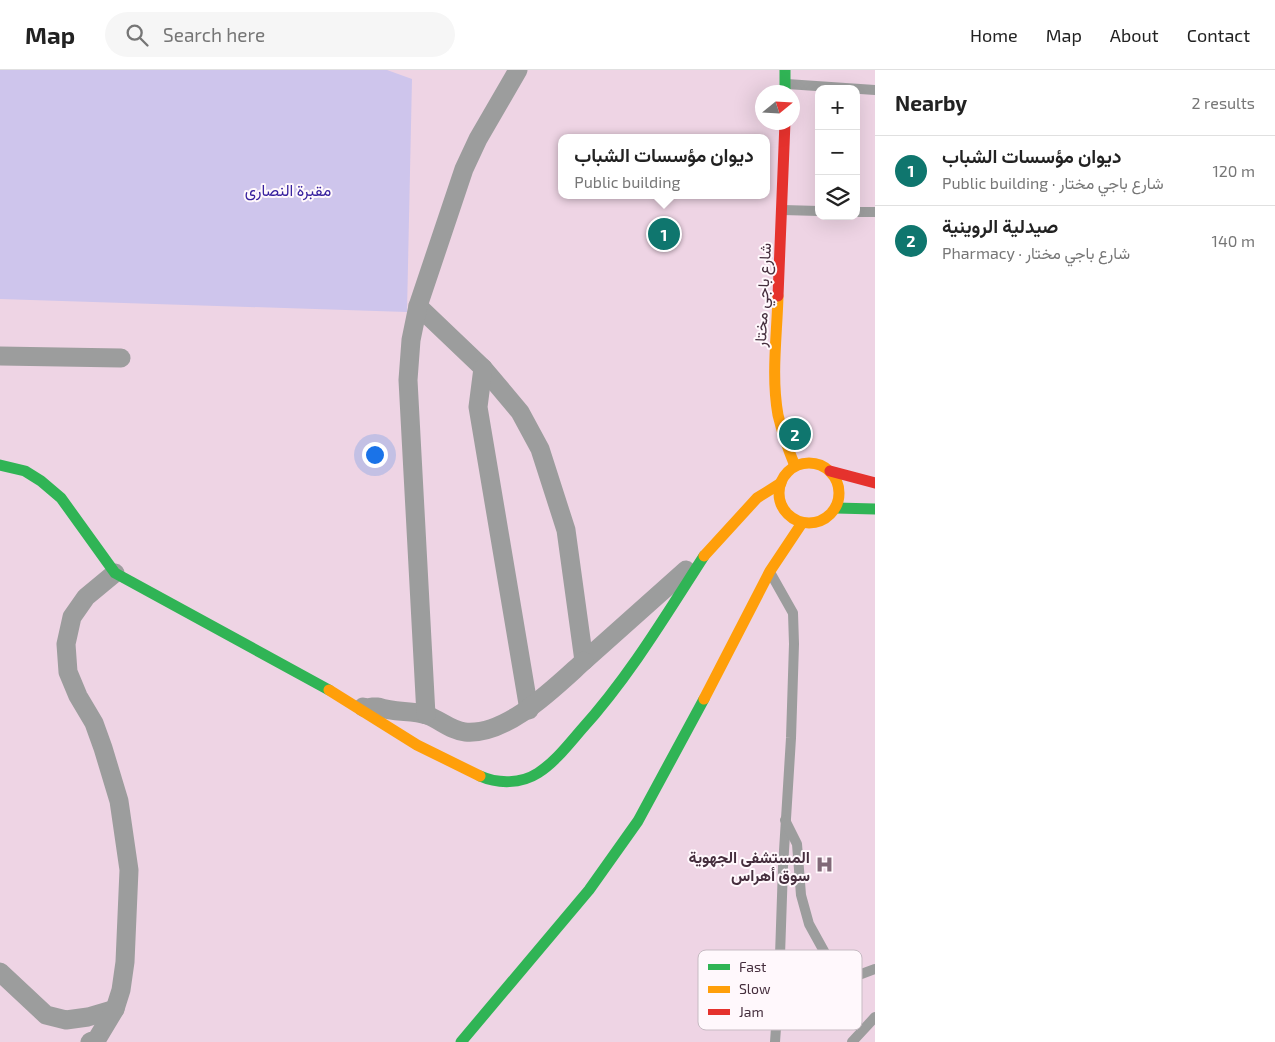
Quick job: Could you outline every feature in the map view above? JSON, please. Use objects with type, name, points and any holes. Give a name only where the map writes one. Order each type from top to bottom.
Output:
[{"type":"street","points":[[426,715],[408,380],[411,340],[418,306],[464,169],[478,139],[518,70]]},
{"type":"street","points":[[785,85],[786,70]]},
{"type":"street","name":"شارع باجي مختار","points":[[784,130],[775,405],[780,429],[795,466]]},
{"type":"street","points":[[418,306],[482,368],[520,412],[540,449],[566,530],[584,662]]},
{"type":"street","points":[[0,356],[121,358]]},
{"type":"street","points":[[482,368],[478,407],[529,710]]},
{"type":"street","points":[[804,463],[814,463],[830,471],[836,479],[839,488],[839,498],[836,508],[830,516],[812,524],[792,519],[780,503],[781,483],[786,473],[795,466],[804,463]]},
{"type":"street","points":[[0,465],[25,471],[41,481],[61,498],[115,573],[366,708],[372,707],[426,715],[464,732],[482,732],[503,724],[529,710],[707,551],[757,498],[781,483]]},
{"type":"street","points":[[830,471],[875,483]]},
{"type":"street","points":[[836,508],[875,510]]},
{"type":"street","points":[[461,1042],[589,890],[638,822],[715,679],[770,571],[802,523]]},
{"type":"street","points":[[339,695],[417,745],[459,767],[485,778],[506,782],[522,780],[538,773],[562,752],[600,709],[648,643],[707,551]]},
{"type":"street","points":[[90,1042],[97,1039],[115,1009],[121,990],[125,962],[129,870],[119,801],[94,723],[78,696],[68,672],[66,644],[72,617],[86,596],[115,573]]},
{"type":"street","points":[[0,972],[46,1016],[66,1020],[115,1009]]},
{"type":"lane","points":[[800,88],[875,90]]},
{"type":"lane","points":[[782,210],[815,211]]},
{"type":"lane","points":[[860,212],[875,212]]},
{"type":"lane","points":[[770,571],[793,613],[794,644],[779,950]]},
{"type":"lane","points":[[785,820],[797,844],[801,896],[809,924],[823,950]]},
{"type":"lane","points":[[862,974],[875,969]]},
{"type":"lane","points":[[852,1042],[875,1017]]},
{"type":"green space","name":"مقبرة النصارى","points":[[0,70],[387,70],[412,79],[407,312],[0,299]]},
{"type":"traffic: fast","points":[[785,70],[785,85]]},
{"type":"traffic: fast","points":[[0,465],[25,471],[41,481],[61,498],[115,573],[329,690]]},
{"type":"traffic: fast","points":[[836,508],[875,509]]},
{"type":"traffic: fast","points":[[480,776],[494,780],[517,781],[531,777],[556,759],[615,689],[661,623],[704,556]]},
{"type":"traffic: fast","points":[[461,1042],[589,890],[638,821],[704,699]]},
{"type":"traffic: slow","points":[[778,296],[775,370],[776,400],[781,428],[795,466]]},
{"type":"traffic: slow","points":[[803,463],[815,463],[826,468],[834,476],[839,487],[839,493],[837,505],[826,518],[815,523],[803,523],[792,518],[784,510],[779,499],[779,487],[784,476],[792,468],[803,463]]},
{"type":"traffic: slow","points":[[704,556],[757,498],[781,483]]},
{"type":"traffic: slow","points":[[704,699],[770,571],[802,523]]},
{"type":"traffic: slow","points":[[329,690],[417,745],[480,776]]},
{"type":"traffic: jam","points":[[778,296],[785,130]]},
{"type":"traffic: jam","points":[[830,471],[875,483]]},
{"type":"place","name":"ديوان مؤسسات الشباب","points":[[664,234]]},
{"type":"place","name":"صيدلية الروينية","points":[[795,434]]},
{"type":"place","name":"المستشفى الجهوية سوق أهراس","points":[[824,865]]}]
